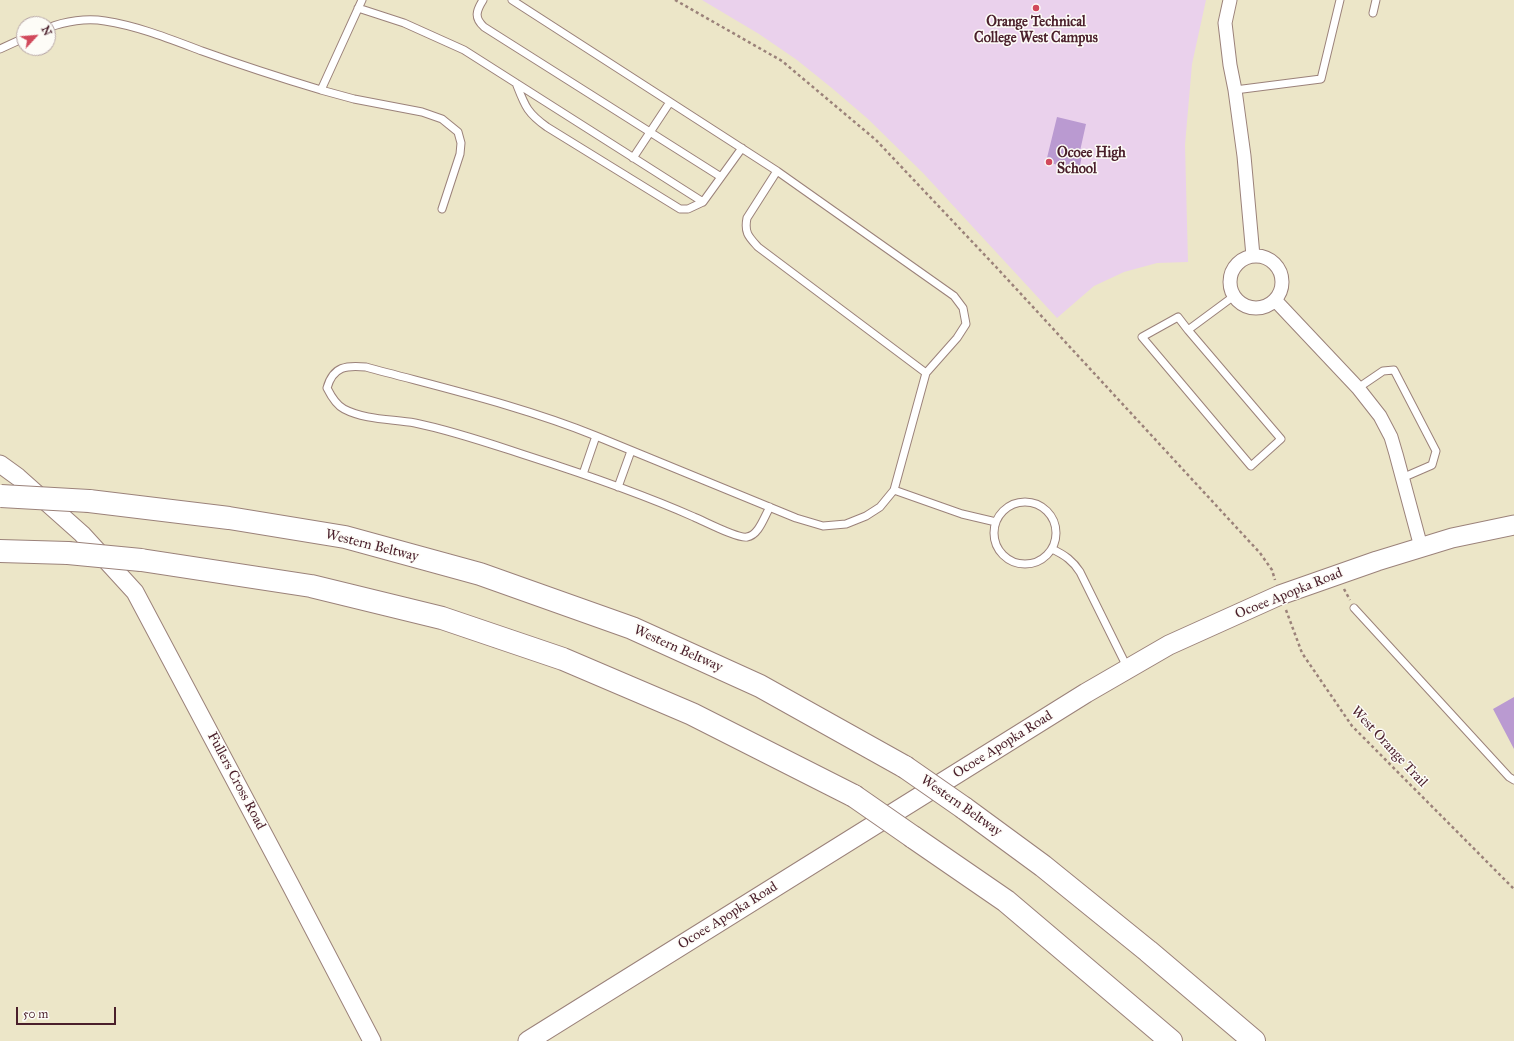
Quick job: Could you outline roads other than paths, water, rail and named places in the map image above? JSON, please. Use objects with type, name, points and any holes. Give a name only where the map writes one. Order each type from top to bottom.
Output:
[{"type":"highway","name":"Western Beltway","points":[[1,496],[89,501],[229,518],[345,537],[480,574],[632,628],[760,686],[904,766],[1043,866],[1148,951],[1254,1041]]},
{"type":"highway","points":[[0,551],[68,553],[141,560],[311,586],[442,618],[563,659],[692,714],[854,796],[1006,901],[1171,1041]]},
{"type":"main road","name":"Ocoee Apopka Road","points":[[528,1041],[1072,702],[1169,645],[1280,595],[1336,574],[1452,538],[1514,525]]},
{"type":"street","points":[[1230,0],[1225,24],[1244,156],[1253,256]]},
{"type":"street","points":[[1258,255],[1275,263],[1280,270],[1282,278],[1280,294],[1275,300],[1261,308],[1245,306],[1237,300],[1230,284],[1231,274],[1235,266],[1241,260],[1253,256],[1258,255]]},
{"type":"street","points":[[1275,300],[1358,388],[1380,416],[1391,437],[1421,547]]},
{"type":"street","name":"Fullers Cross Road","points":[[0,464],[18,477],[82,534],[135,592],[287,877],[372,1041]]},
{"type":"lane","points":[[321,90],[362,0]]},
{"type":"lane","points":[[483,0],[479,6],[477,16],[478,22],[484,27],[721,177]]},
{"type":"lane","points":[[512,0],[777,171],[954,296],[963,308],[966,324],[957,338],[926,372],[894,490],[880,507],[866,516],[846,524],[823,526],[796,518],[770,507],[631,450],[565,424],[525,411],[366,367],[351,365],[340,369],[329,379],[327,388],[332,398],[343,408],[359,415],[415,423],[467,437],[583,474],[745,538],[753,536],[770,507]]},
{"type":"lane","points":[[1235,90],[1321,79],[1340,0]]},
{"type":"lane","points":[[1373,13],[1376,0]]},
{"type":"lane","points":[[358,8],[404,23],[457,47],[703,202]]},
{"type":"lane","points":[[56,25],[80,21],[104,21],[132,27],[264,73],[321,90],[354,99],[422,112],[442,119],[458,132],[461,143],[460,154],[442,209]]},
{"type":"lane","points":[[0,49],[16,42]]},
{"type":"lane","points":[[516,83],[524,104],[533,117],[680,209],[688,209],[703,202],[742,148]]},
{"type":"lane","points":[[633,158],[670,102]]},
{"type":"lane","points":[[777,171],[747,218],[745,227],[748,236],[758,248],[926,372]]},
{"type":"lane","points":[[1188,330],[1234,296]]},
{"type":"lane","points":[[1178,317],[1188,330],[1281,439],[1251,466],[1142,338],[1178,317]]},
{"type":"lane","points":[[1358,388],[1383,371],[1394,370],[1436,451],[1432,465],[1402,478]]},
{"type":"lane","points":[[583,474],[596,436]]},
{"type":"lane","points":[[618,487],[631,450]]},
{"type":"lane","points":[[894,490],[962,514],[996,522]]},
{"type":"lane","points":[[1019,502],[1029,502],[1039,505],[1047,511],[1054,525],[1056,539],[1052,549],[1044,558],[1033,564],[1022,565],[1012,562],[1003,556],[997,548],[993,531],[1002,512],[1019,502]]},
{"type":"lane","points":[[1052,549],[1064,555],[1074,563],[1080,572],[1128,669]]},
{"type":"lane","points":[[1354,608],[1509,777],[1514,780]]},
{"type":"place","name":"Orange Technical College West Campus","points":[[1036,8]]},
{"type":"place","name":"Ocoee High School","points":[[1049,162]]}]
